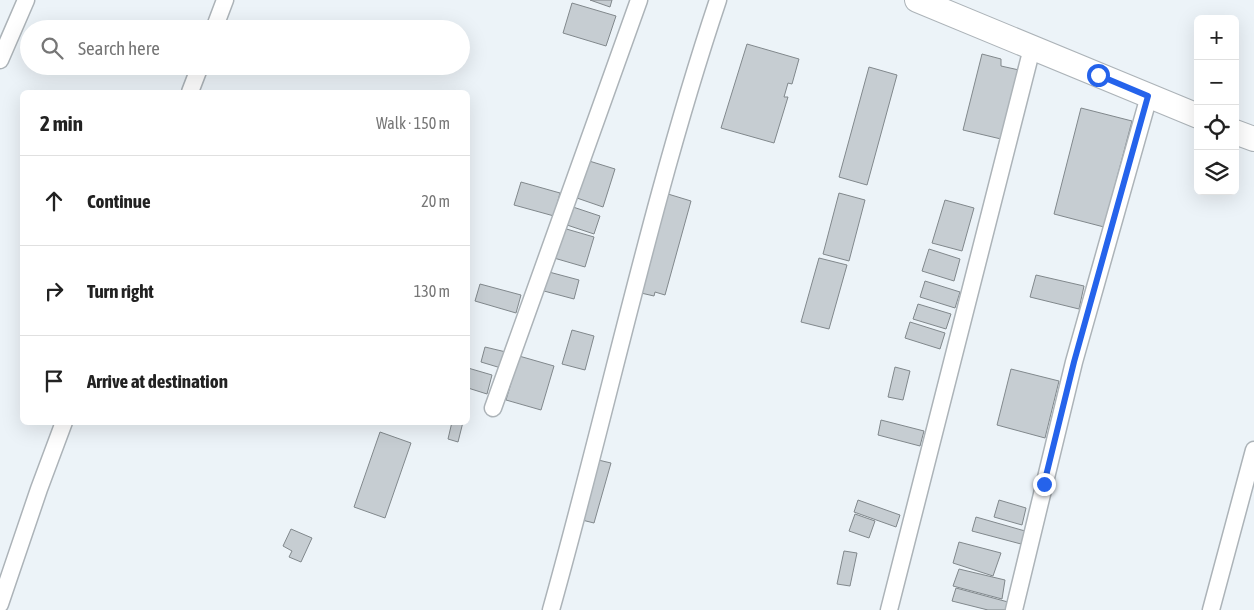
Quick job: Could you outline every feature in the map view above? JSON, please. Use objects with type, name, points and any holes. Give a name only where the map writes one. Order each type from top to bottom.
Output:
[{"type":"main road","points":[[916,0],[1194,114]]},
{"type":"main road","points":[[1239,133],[1254,139]]},
{"type":"street","points":[[0,60],[26,0]]},
{"type":"street","points":[[218,20],[226,0]]},
{"type":"street","points":[[493,408],[638,0]]},
{"type":"street","points":[[551,610],[626,314],[684,105],[718,0]]},
{"type":"street","points":[[889,610],[1032,48]]},
{"type":"street","points":[[191,90],[197,75]]},
{"type":"street","points":[[1014,610],[1074,362],[1148,96]]},
{"type":"street","points":[[0,604],[63,425]]},
{"type":"street","points":[[1212,610],[1254,450]]},
{"type":"building","points":[[590,0],[612,0],[610,7]]},
{"type":"building","points":[[572,3],[616,16],[606,46],[563,33]]},
{"type":"building","points":[[747,44],[799,59],[792,84],[788,83],[784,97],[788,97],[774,143],[721,128]]},
{"type":"building","points":[[982,54],[1001,59],[1001,66],[1019,70],[1001,139],[963,130]]},
{"type":"building","points":[[869,67],[897,75],[867,185],[839,177]]},
{"type":"building","points":[[1081,108],[1132,121],[1104,227],[1054,214]]},
{"type":"building","points":[[586,160],[615,169],[603,207],[574,197]]},
{"type":"building","points":[[521,182],[560,193],[554,216],[514,205]]},
{"type":"building","points":[[839,193],[865,200],[849,261],[823,254]]},
{"type":"building","points":[[668,194],[691,201],[665,295],[655,292],[654,296],[641,293]]},
{"type":"building","points":[[945,200],[974,208],[962,251],[932,243]]},
{"type":"building","points":[[570,206],[600,216],[594,234],[564,224]]},
{"type":"building","points":[[563,228],[594,237],[585,267],[554,258]]},
{"type":"building","points":[[929,249],[960,259],[954,281],[922,271]]},
{"type":"building","points":[[819,258],[847,265],[829,329],[801,322]]},
{"type":"building","points":[[549,272],[579,280],[574,299],[544,291]]},
{"type":"building","points":[[1036,275],[1084,286],[1079,309],[1030,297]]},
{"type":"building","points":[[925,281],[960,292],[955,308],[920,297]]},
{"type":"building","points":[[480,284],[521,295],[516,313],[475,301]]},
{"type":"building","points":[[918,304],[951,314],[946,329],[913,319]]},
{"type":"building","points":[[910,322],[945,333],[940,349],[905,338]]},
{"type":"building","points":[[572,330],[594,336],[585,370],[562,364]]},
{"type":"building","points":[[485,347],[506,352],[501,368],[481,362]]},
{"type":"building","points":[[519,356],[554,366],[541,410],[506,400]]},
{"type":"building","points":[[895,367],[910,371],[903,400],[888,397]]},
{"type":"building","points":[[470,369],[492,375],[487,394],[470,389]]},
{"type":"building","points":[[1011,369],[1059,381],[1045,438],[997,425]]},
{"type":"building","points":[[881,420],[924,431],[920,446],[878,435]]},
{"type":"building","points":[[451,425],[462,425],[458,442],[448,439]]},
{"type":"building","points":[[380,432],[411,443],[385,518],[354,507]]},
{"type":"building","points":[[594,459],[611,463],[594,523],[578,519]]},
{"type":"building","points":[[858,500],[900,515],[896,527],[854,512]]},
{"type":"building","points":[[999,500],[1026,508],[1022,525],[994,517]]},
{"type":"building","points":[[855,514],[875,521],[869,538],[849,531]]},
{"type":"building","points":[[976,517],[1025,531],[1021,544],[972,531]]},
{"type":"building","points":[[291,529],[312,538],[301,562],[289,557],[292,551],[283,546]]},
{"type":"building","points":[[959,542],[1001,553],[993,576],[953,563]]},
{"type":"building","points":[[844,551],[857,553],[850,586],[837,584]]},
{"type":"building","points":[[959,569],[1005,580],[1002,599],[953,586]]},
{"type":"building","points":[[956,588],[1008,602],[1006,610],[988,610],[952,601]]},
{"type":"route","points":[[1044,484],[1074,362],[1148,96],[1098,75]]}]
